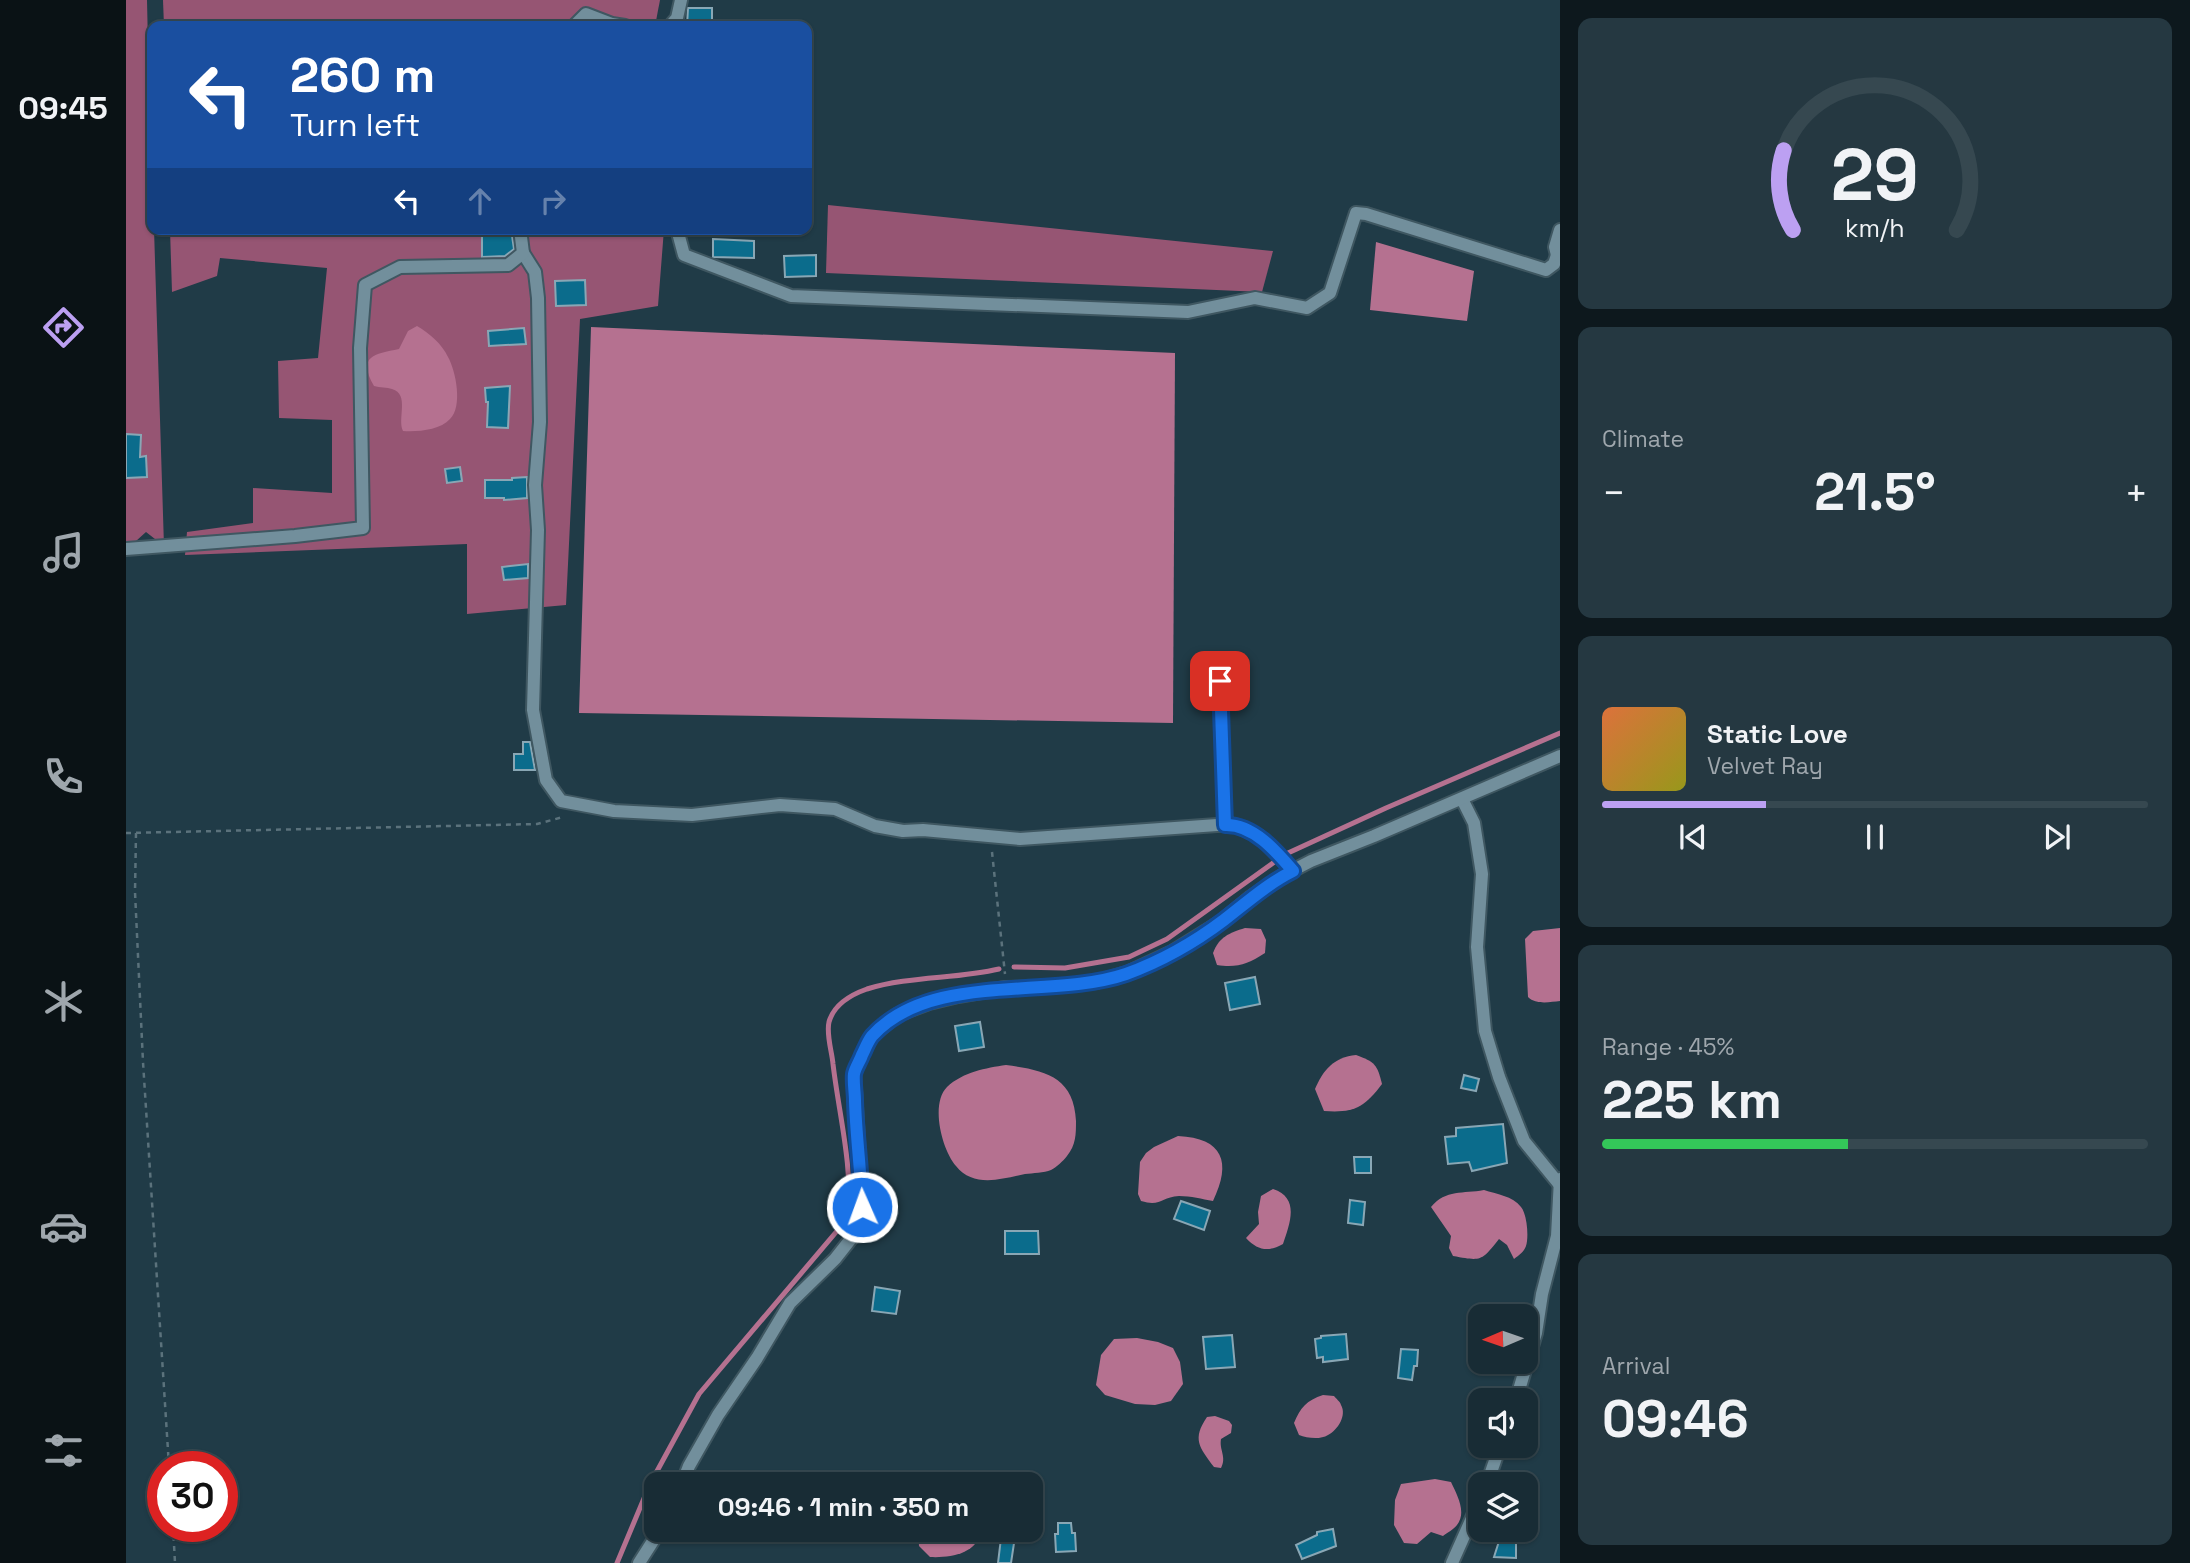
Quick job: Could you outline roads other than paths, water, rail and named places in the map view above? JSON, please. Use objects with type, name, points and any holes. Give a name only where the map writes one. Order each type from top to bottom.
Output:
[{"type":"street","points":[[674,21],[681,0]]},
{"type":"street","points":[[579,21],[586,14],[604,21]]},
{"type":"street","points":[[679,235],[684,255],[791,296],[1188,312],[1255,298],[1307,308],[1330,293],[1356,214],[1377,218],[1546,270],[1554,264],[1558,256],[1555,247],[1560,230]]},
{"type":"street","points":[[521,235],[523,253],[535,272],[538,298],[540,422],[535,485],[538,530],[533,710],[546,779],[561,801],[614,811],[692,815],[780,805],[835,809],[875,827],[1020,839],[1225,825],[1239,827],[1259,836],[1293,871]]},
{"type":"street","points":[[126,549],[363,528],[359,348],[365,285],[400,267],[508,265],[523,253]]},
{"type":"street","points":[[1219,660],[1225,825]]},
{"type":"street","points":[[687,1472],[718,1415],[790,1303],[835,1259],[854,1235],[862,1207],[854,1073],[870,1037],[897,1015],[929,1003],[1005,988],[1096,982],[1127,973],[1172,952],[1212,928],[1251,897],[1311,861],[1560,756]]},
{"type":"street","points":[[1462,799],[1474,823],[1482,874],[1477,947],[1485,1031],[1499,1077],[1524,1140],[1559,1182],[1557,1236],[1542,1294],[1536,1333],[1520,1388]]},
{"type":"street","points":[[1452,1563],[1468,1527]]},
{"type":"street","points":[[639,1563],[652,1542]]},
{"type":"waterway","points":[[1288,853],[1560,733]]},
{"type":"waterway","points":[[1014,967],[1065,968],[1129,957],[1167,939],[1273,863]]},
{"type":"waterway","points":[[617,1563],[650,1484],[699,1394],[848,1218],[847,1160],[828,1032],[831,1016],[844,1001],[867,989],[999,969]]}]
